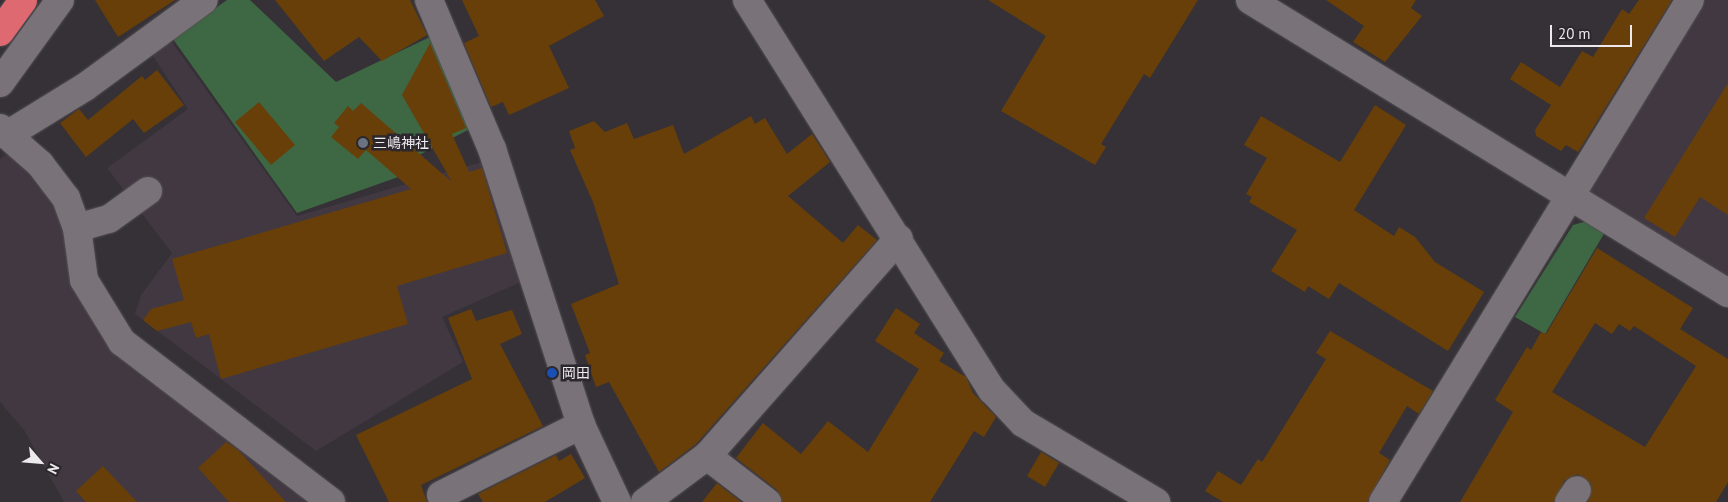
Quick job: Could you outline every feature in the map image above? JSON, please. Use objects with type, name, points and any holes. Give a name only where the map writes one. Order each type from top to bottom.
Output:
[{"type":"highway","points":[[0,32],[23,0]]},
{"type":"street","points":[[0,82],[60,0]]},
{"type":"street","points":[[204,0],[85,87],[4,132],[56,184],[77,228],[84,280],[95,304],[122,342],[331,502]]},
{"type":"street","points":[[429,0],[492,149],[581,425],[618,502]]},
{"type":"street","points":[[747,0],[899,238],[992,390],[1024,424],[1156,502]]},
{"type":"street","points":[[1250,0],[1728,293]]},
{"type":"street","points":[[1383,502],[1690,0]]},
{"type":"street","points":[[77,228],[109,219],[148,192]]},
{"type":"street","points":[[645,502],[708,456],[899,238]]},
{"type":"street","points":[[457,494],[581,425]]},
{"type":"street","points":[[708,456],[767,502]]},
{"type":"shaded area","points":[[1698,0],[1728,0],[1728,278],[1582,188]]},
{"type":"shaded area","points":[[171,41],[297,216],[485,161],[523,281],[442,317],[463,362],[316,451],[135,314],[141,295],[172,253],[107,168],[188,109],[151,53]]},
{"type":"shaded area","points":[[9,152],[58,208],[78,296],[114,347],[316,502],[64,502],[24,430],[0,402],[0,159]]},
{"type":"green space","points":[[227,0],[250,0],[336,82],[432,36],[472,128],[419,155],[415,171],[297,213],[173,39]]},
{"type":"green space","points":[[1587,221],[1605,232],[1545,334],[1515,317],[1573,225]]},
{"type":"building","points":[[95,0],[175,0],[118,37]]},
{"type":"building","points":[[275,0],[410,0],[427,35],[382,61],[359,37],[324,61]]},
{"type":"building","points":[[462,0],[595,0],[604,16],[549,46],[569,88],[509,115],[503,102],[491,107],[464,43],[479,36]]},
{"type":"building","points":[[988,0],[1198,0],[1150,78],[1144,74],[1101,144],[1106,147],[1095,165],[1001,111],[1046,36]]},
{"type":"building","points":[[1326,0],[1416,0],[1411,8],[1422,16],[1385,62],[1353,42],[1364,26]]},
{"type":"building","points":[[1639,0],[1672,0],[1578,152],[1566,145],[1561,151],[1536,136],[1535,130],[1551,105],[1510,79],[1521,62],[1560,87],[1582,51],[1593,57],[1622,9],[1629,14]]},
{"type":"building","points":[[430,43],[466,128],[452,134],[469,172],[482,168],[507,253],[397,286],[408,324],[221,379],[209,334],[196,338],[191,322],[157,331],[143,320],[151,309],[184,300],[172,259],[411,189],[366,150],[358,159],[331,137],[339,127],[334,123],[348,106],[353,111],[361,103],[452,182],[402,95]]},
{"type":"building","points":[[157,70],[184,105],[144,133],[133,119],[86,157],[60,123],[79,109],[88,120],[142,76],[145,80]]},
{"type":"building","points":[[1728,83],[1728,215],[1700,197],[1675,237],[1644,218]]},
{"type":"building","points":[[259,102],[295,145],[271,165],[235,122]]},
{"type":"building","points":[[1375,105],[1406,125],[1354,210],[1394,236],[1399,227],[1415,237],[1435,262],[1484,292],[1448,351],[1339,283],[1329,299],[1308,286],[1305,292],[1271,271],[1297,230],[1249,202],[1252,197],[1246,194],[1267,158],[1244,145],[1261,116],[1340,162]]},
{"type":"building","points":[[751,116],[755,124],[765,118],[787,154],[812,134],[830,162],[788,196],[843,243],[858,225],[877,240],[696,444],[659,472],[609,382],[596,387],[585,355],[590,353],[571,304],[619,284],[593,202],[570,150],[575,148],[569,131],[594,121],[605,132],[627,123],[634,139],[673,125],[684,154]]},
{"type":"building","points":[[1597,248],[1693,308],[1680,329],[1728,359],[1728,482],[1716,502],[1588,502],[1591,484],[1578,474],[1564,481],[1554,502],[1460,502],[1513,412],[1495,400],[1527,347],[1531,350],[1541,332],[1546,334]],"holes":[[[1595,323],[1612,334],[1619,324],[1630,331],[1634,326],[1696,366],[1645,447],[1552,392]]]},
{"type":"building","points":[[896,308],[920,324],[914,333],[944,353],[939,361],[966,377],[973,393],[996,417],[984,437],[974,431],[930,502],[782,502],[777,490],[736,458],[763,423],[801,454],[828,421],[868,452],[919,369],[875,341]]},
{"type":"building","points":[[471,309],[476,321],[512,310],[522,334],[500,344],[543,426],[421,485],[427,502],[389,502],[356,435],[472,379],[448,318]]},
{"type":"building","points":[[1330,331],[1433,391],[1419,414],[1407,406],[1379,453],[1390,460],[1367,502],[1223,502],[1205,491],[1218,471],[1241,485],[1258,459],[1262,462],[1326,359],[1316,353]]},
{"type":"building","points":[[226,442],[238,450],[286,502],[229,502],[198,468]]},
{"type":"building","points":[[1041,452],[1059,463],[1045,487],[1027,476]]},
{"type":"building","points":[[571,454],[585,478],[545,502],[483,502],[478,494],[556,455],[559,461]]},
{"type":"building","points":[[103,466],[137,502],[86,502],[76,491]]},
{"type":"building","points":[[717,483],[741,502],[702,502]]},
{"type":"place","name":"三嶋神社","points":[[363,143]]},
{"type":"place","name":"岡田","points":[[552,373]]}]
